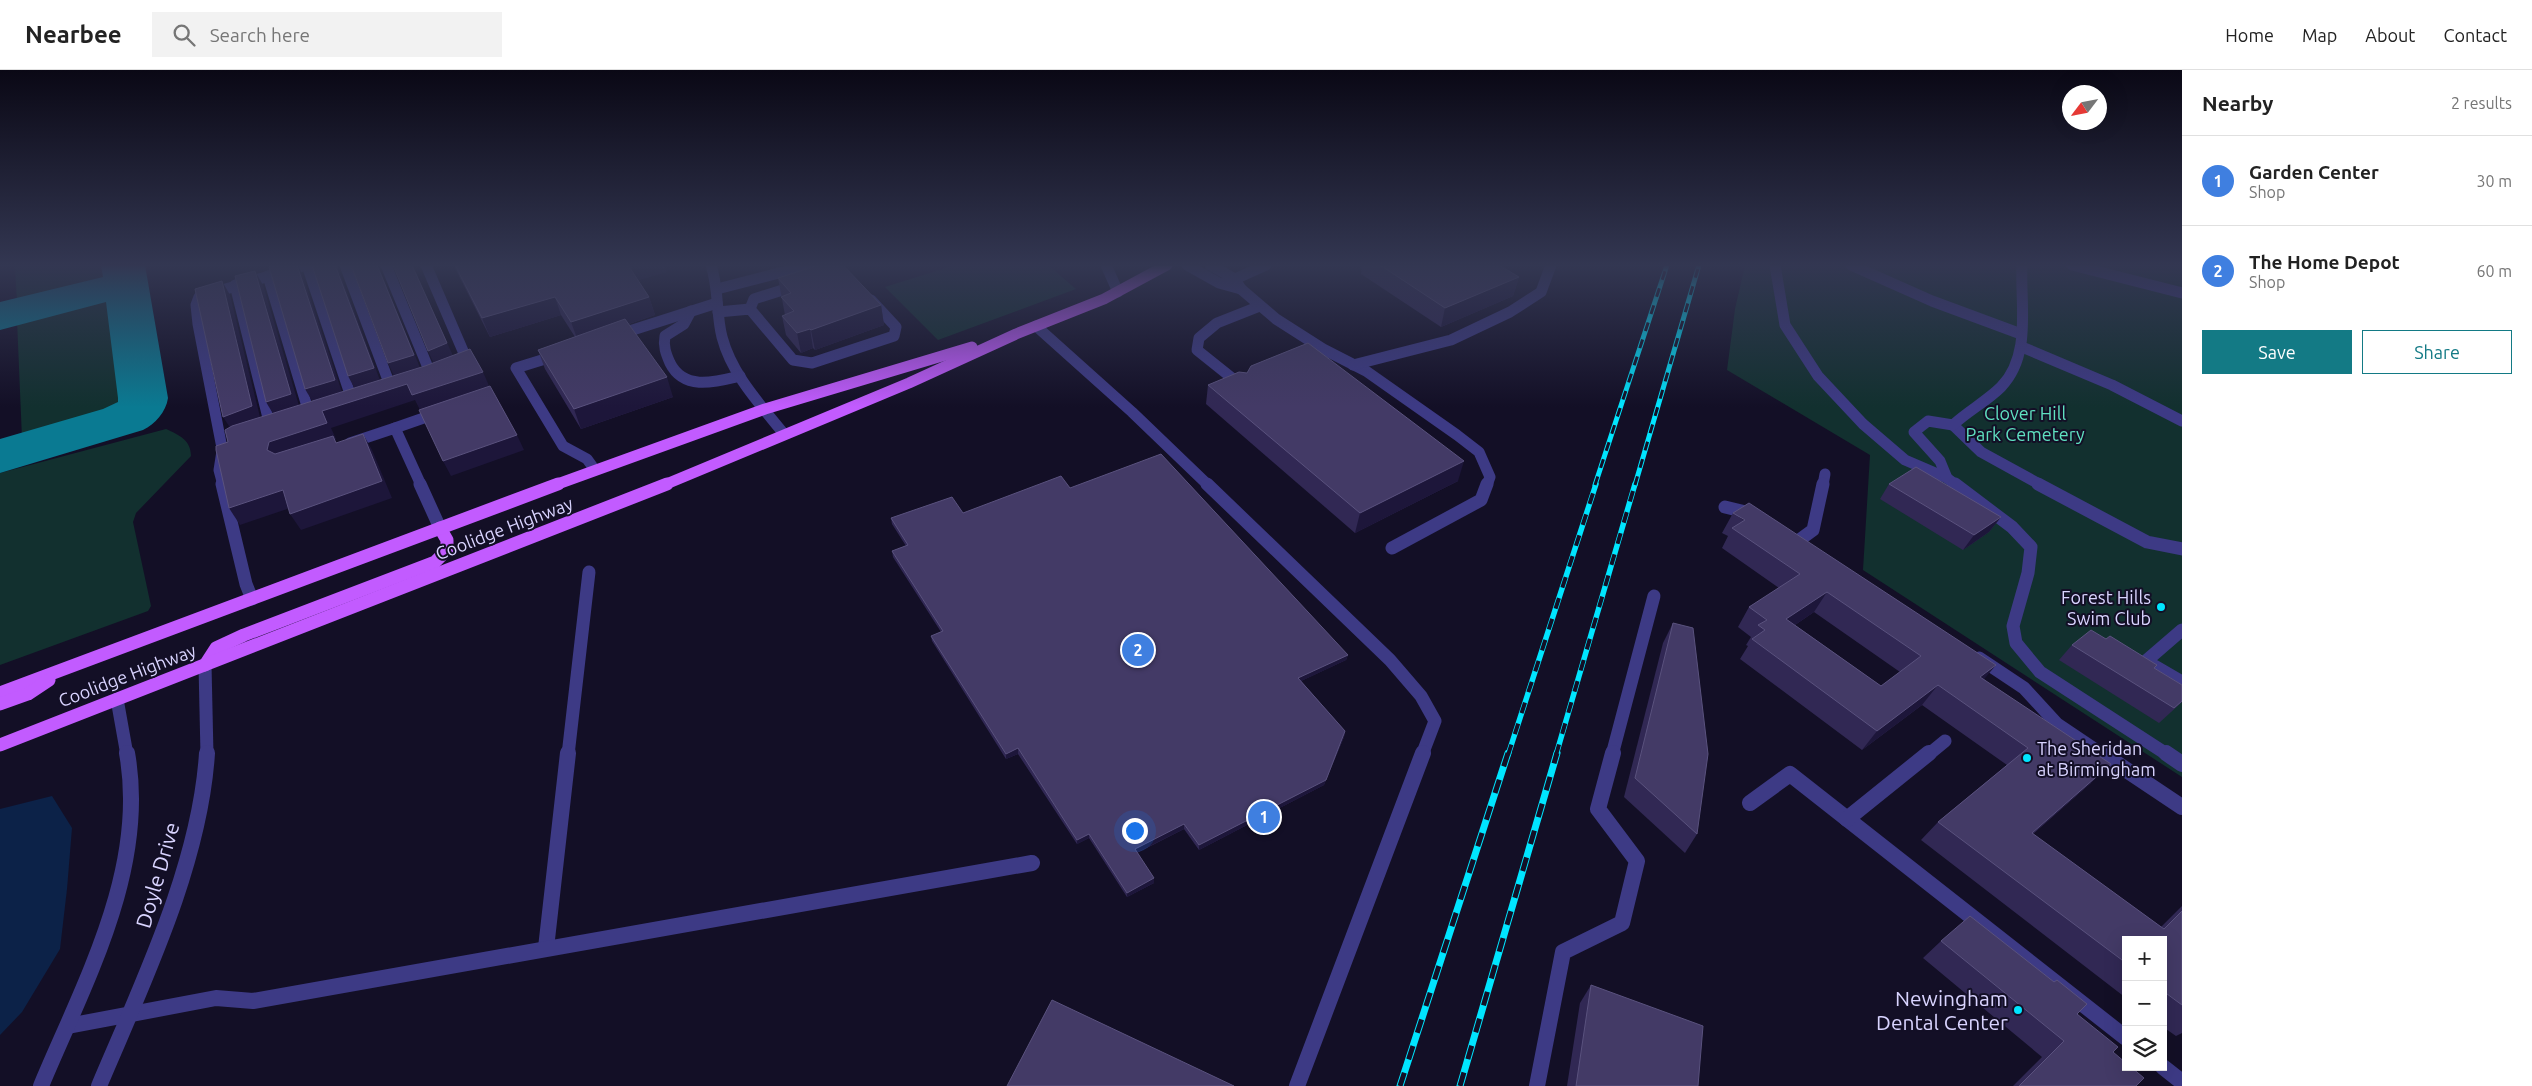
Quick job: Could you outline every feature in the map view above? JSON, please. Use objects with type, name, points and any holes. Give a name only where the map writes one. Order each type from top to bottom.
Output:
[{"type":"main road","name":"Coolidge Highway","points":[[0,744],[645,493],[909,384],[1016,334],[1069,312]]},
{"type":"main road","name":"Coolidge Highway","points":[[0,693],[595,470],[765,409],[1016,334]]},
{"type":"main road","points":[[205,665],[216,648],[244,634],[435,562],[447,550],[447,540],[440,528]]},
{"type":"main road","points":[[0,704],[28,694],[63,670]]},
{"type":"street","points":[[197,312],[222,448],[219,470],[246,584],[252,599]]},
{"type":"street","points":[[242,312],[270,426]]},
{"type":"street","points":[[279,312],[309,413]]},
{"type":"street","points":[[322,312],[352,400]]},
{"type":"street","points":[[363,312],[391,387]]},
{"type":"street","points":[[407,312],[435,374],[464,360],[463,351],[446,312]]},
{"type":"street","points":[[608,338],[687,312]]},
{"type":"street","points":[[690,312],[684,324],[665,336],[663,344],[670,363],[678,376],[690,382],[710,384],[740,376]]},
{"type":"street","points":[[719,312],[726,351],[740,376],[784,434]]},
{"type":"street","points":[[753,312],[793,360],[812,363],[894,336],[896,326],[883,312]]},
{"type":"street","points":[[1242,386],[1197,350],[1200,338],[1217,323],[1244,312]]},
{"type":"street","points":[[1268,312],[1323,349],[1353,365],[1412,402],[1479,452],[1490,477],[1482,500],[1392,548]]},
{"type":"street","points":[[1353,365],[1451,340],[1509,312]]},
{"type":"street","points":[[1784,312],[1786,326],[1818,376],[1863,424],[1904,460],[1947,478],[2012,527],[2031,548],[2028,573],[2013,626],[2016,643],[2040,672],[2182,764]]},
{"type":"street","points":[[1963,312],[2021,334]]},
{"type":"street","points":[[1953,426],[1963,414],[2002,386],[2013,372],[2022,347],[2021,312]]},
{"type":"street","points":[[1036,326],[1132,412],[1390,660],[1413,683],[1429,705],[1435,721],[1297,1086]]},
{"type":"street","points":[[2022,347],[2112,385],[2182,421]]},
{"type":"street","points":[[571,350],[516,368],[563,446],[587,459],[595,470]]},
{"type":"street","points":[[340,446],[449,410]]},
{"type":"street","points":[[1947,478],[1940,461],[1914,432],[1928,421],[1953,426],[1981,452],[2124,531],[2147,542],[2182,548]]},
{"type":"street","points":[[395,428],[440,528]]},
{"type":"street","points":[[222,448],[233,440]]},
{"type":"street","points":[[1784,531],[1803,543],[1813,530],[1825,474]]},
{"type":"street","points":[[1725,507],[1743,510],[1764,518]]},
{"type":"street","points":[[546,948],[590,572]]},
{"type":"street","points":[[1537,1086],[1563,952],[1622,923],[1637,861],[1598,809],[1654,596]]},
{"type":"street","points":[[2182,630],[2146,661],[2182,682]]},
{"type":"street","points":[[1964,648],[2024,688],[2071,734],[2182,807]]},
{"type":"street","name":"Doyle Drive","points":[[99,1086],[169,920],[188,854],[205,770],[208,730],[205,665]]},
{"type":"street","name":"Doyle Drive","points":[[41,1086],[68,1026],[101,944],[121,881],[130,821],[129,765],[117,699]]},
{"type":"street","points":[[1847,819],[1944,741]]},
{"type":"street","points":[[1750,803],[1790,774],[2122,1035]]},
{"type":"street","points":[[68,1026],[216,998],[253,1001],[1032,863]]},
{"type":"street","points":[[2167,1070],[2182,1082]]},
{"type":"green space","points":[[40,312],[117,312],[124,336],[128,366],[125,409],[67,430],[22,439],[17,320]]},
{"type":"green space","points":[[910,312],[1013,312],[938,340]]},
{"type":"green space","name":"Clover Hill Park Cemetery","points":[[1735,312],[2182,312],[2182,777],[1863,570],[1870,455],[1727,370]]},
{"type":"green space","points":[[166,429],[187,442],[191,456],[136,513],[133,522],[151,606],[148,611],[0,665],[0,473]]},
{"type":"water","points":[[52,796],[72,828],[60,949],[22,1012],[0,1035],[0,809]]},
{"type":"building","points":[[200,312],[230,312],[252,406],[223,417]]},
{"type":"building","points":[[244,312],[267,312],[291,394],[266,402]]},
{"type":"building","points":[[282,312],[313,312],[335,380],[305,389]]},
{"type":"building","points":[[327,312],[353,312],[374,368],[348,376]]},
{"type":"building","points":[[369,312],[396,312],[414,355],[388,363]]},
{"type":"building","points":[[412,312],[433,312],[447,343],[428,351]]},
{"type":"building","points":[[479,312],[501,312],[482,318]]},
{"type":"building","points":[[565,312],[601,312],[571,322]]},
{"type":"building","points":[[791,312],[860,312],[797,333],[782,316]]},
{"type":"building","points":[[625,319],[667,377],[574,409],[538,350]]},
{"type":"building","points":[[1308,343],[1464,461],[1360,513],[1208,385],[1239,372],[1247,373],[1251,366]]},
{"type":"building","points":[[470,349],[483,372],[412,395],[407,384],[322,411],[327,423],[269,442],[267,450],[275,454],[333,436],[336,443],[363,434],[382,481],[290,514],[283,490],[229,508],[216,450],[216,446],[228,442],[225,430],[232,426],[425,366]]},
{"type":"building","points":[[490,386],[517,435],[443,461],[419,410]]},
{"type":"building","points":[[1161,454],[1348,655],[1298,678],[1345,731],[1326,780],[1199,845],[1184,824],[1135,849],[1154,878],[1127,893],[1089,834],[1077,840],[1018,748],[1006,754],[931,636],[943,631],[892,551],[908,545],[891,518],[952,497],[963,513],[1061,476],[1070,488]]},
{"type":"building","points":[[1916,467],[2001,517],[1974,535],[1889,484]]},
{"type":"building","points":[[1749,503],[1996,665],[1980,677],[2111,764],[2032,833],[2164,929],[2182,911],[2182,1005],[2167,994],[2167,936],[2122,936],[2122,960],[1938,822],[2028,748],[1938,685],[1877,731],[1752,639],[1765,630],[1758,625],[1767,620],[1749,607],[1800,574],[1732,528],[1745,520],[1733,513]],"holes":[[[1827,592],[1921,656],[1881,686],[1786,619]]]},
{"type":"building","points":[[1673,623],[1693,628],[1708,754],[1697,834],[1635,778]]},
{"type":"building","points":[[2091,630],[2106,639],[2110,636],[2157,665],[2154,668],[2182,685],[2182,701],[2174,708],[2072,645]]},
{"type":"building","points":[[1970,916],[2054,982],[2057,980],[2087,1004],[2077,1014],[2118,1047],[2113,1052],[2122,1060],[2122,1071],[2136,1071],[2144,1078],[2136,1086],[2019,1086],[2064,1041],[1941,941]]},
{"type":"building","points":[[1591,985],[1703,1026],[1698,1086],[1576,1086]]},
{"type":"building","points":[[1052,1000],[1234,1086],[1007,1086]]},
{"type":"taxiway","points":[[0,316],[14,312]]},
{"type":"taxiway","points":[[0,456],[121,420],[133,415],[138,410],[143,398],[130,312]]},
{"type":"railway","points":[[1595,485],[1651,312]]},
{"type":"railway","points":[[1635,485],[1685,312]]},
{"type":"railway","points":[[1508,755],[1596,484]]},
{"type":"railway","points":[[1556,755],[1635,484]]},
{"type":"railway","points":[[1400,1086],[1508,753]]},
{"type":"railway","points":[[1460,1086],[1557,753]]},
{"type":"place","name":"Forest Hills Swim Club","points":[[2161,607]]},
{"type":"place","name":"The Home Depot","points":[[1138,650]]},
{"type":"place","name":"The Sheridan at Birmingham","points":[[2027,758]]},
{"type":"place","name":"Garden Center","points":[[1264,817]]},
{"type":"place","name":"Newingham Dental Center","points":[[2018,1010]]}]
